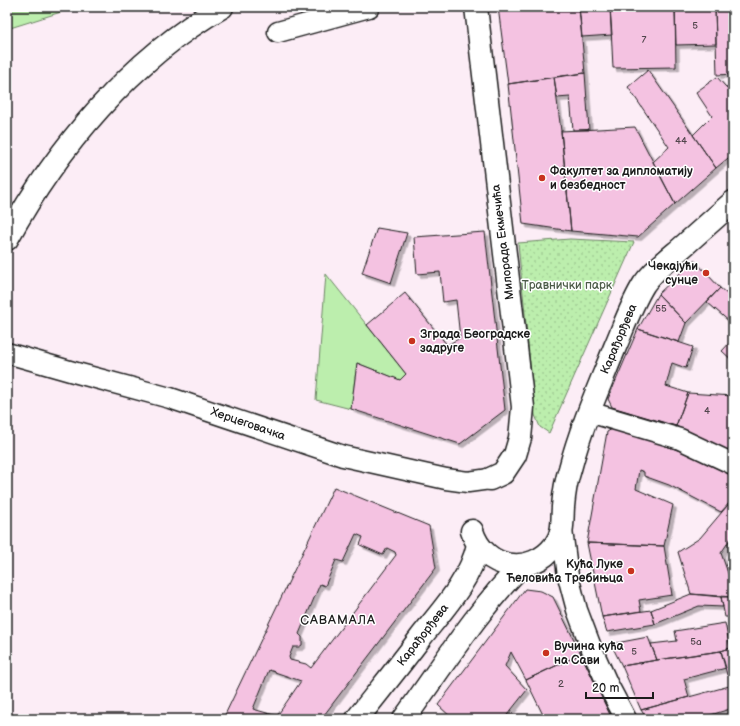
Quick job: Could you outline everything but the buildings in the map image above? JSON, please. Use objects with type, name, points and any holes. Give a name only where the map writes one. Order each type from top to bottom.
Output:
[{"type":"main road","points":[[7,239],[20,215],[64,150],[103,103],[167,45],[222,7]]},
{"type":"main road","name":"Милорада Екмечића","points":[[476,7],[523,407],[520,438],[515,455],[497,476]]},
{"type":"main road","name":"Карађорђева","points":[[562,520],[569,469],[589,412],[631,309],[644,284],[663,264],[733,202]]},
{"type":"main road","points":[[404,719],[481,612],[511,576],[522,565],[536,561],[547,554],[556,543],[562,520]]},
{"type":"main road","name":"Карађорђева","points":[[357,719],[457,592],[476,556],[475,538],[494,559],[510,565],[522,565]]},
{"type":"street","points":[[278,32],[369,7]]},
{"type":"street","name":"Херцеговачка","points":[[7,353],[170,398],[343,456],[446,479],[468,482],[497,476]]},
{"type":"street","points":[[589,412],[680,439],[733,464]]},
{"type":"street","points":[[562,520],[568,576],[577,610],[591,648],[626,719]]},
{"type":"green space","points":[[7,7],[77,7],[7,29]]},
{"type":"green space","name":"Травнички парк","points":[[570,239],[634,242],[549,433],[540,427],[535,415],[518,243]]},
{"type":"green space","points":[[326,274],[406,374],[400,380],[357,363],[351,409],[316,400]]},
{"type":"place","name":"Факултет за дипломатију и безбедност","points":[[542,178]]},
{"type":"place","name":"Чекајући сунце","points":[[706,273]]},
{"type":"place","name":"Зграда Београдске задруге","points":[[412,341]]},
{"type":"place","name":"Кућа Луке Ћеловића Требињца","points":[[631,571]]},
{"type":"place","name":"Вучина кућа на Сави","points":[[546,653]]},
{"type":"district","name":"САВАМАЛА","points":[[338,620]]}]
